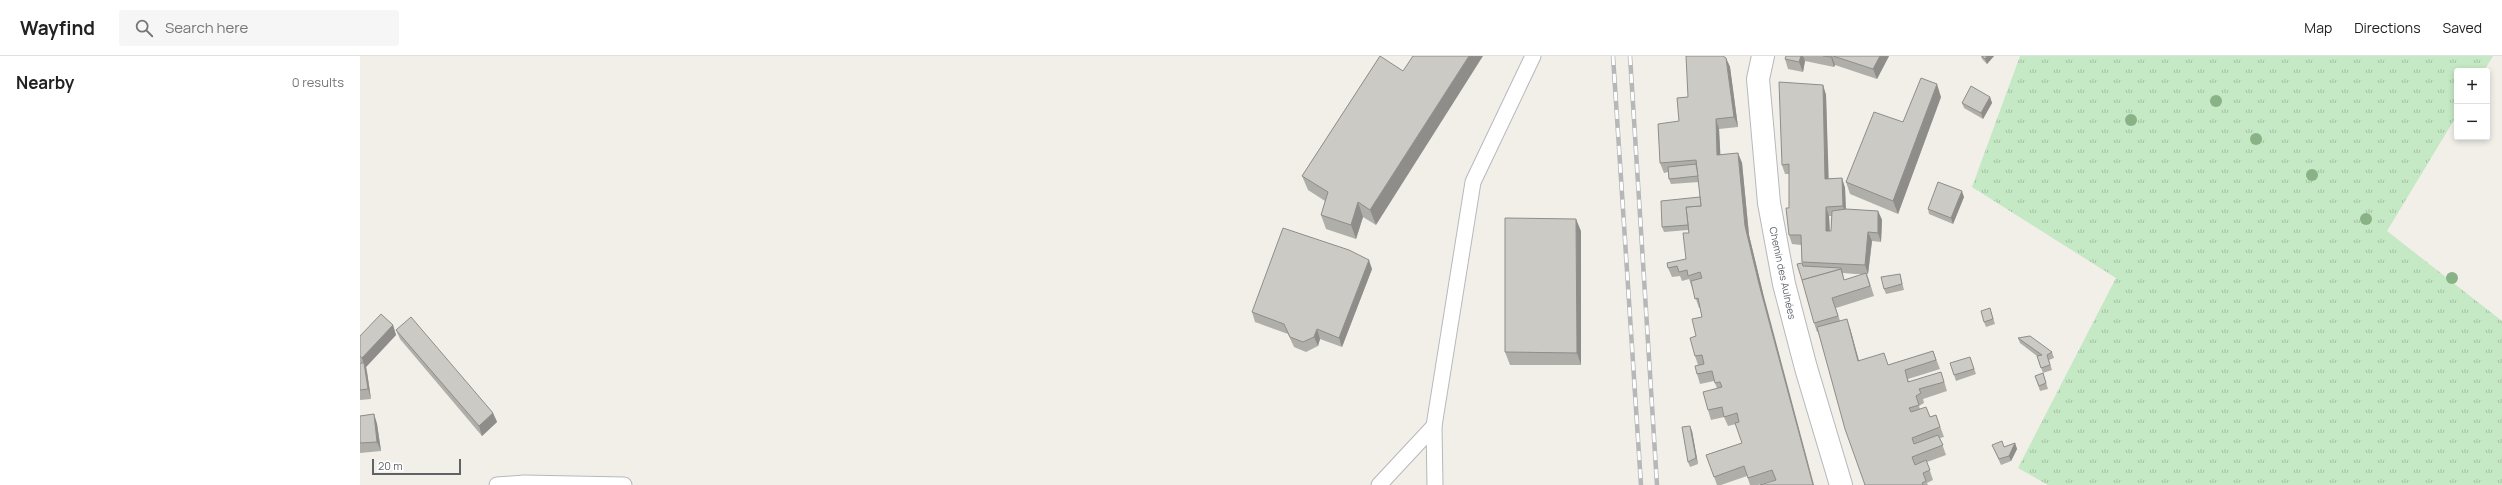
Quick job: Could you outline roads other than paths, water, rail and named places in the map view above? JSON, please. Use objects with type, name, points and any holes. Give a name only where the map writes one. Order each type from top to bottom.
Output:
[{"type":"street","name":"Chemin des Aulnées","points":[[1763,56],[1758,79],[1769,203],[1784,284],[1806,368],[1841,485]]},
{"type":"lane","points":[[1434,485],[1434,426],[1473,182],[1533,56]]},
{"type":"lane","points":[[1379,485],[1434,426]]},
{"type":"lane","points":[[497,485],[524,483],[624,485]]},
{"type":"railway","points":[[1613,56],[1641,485]]},
{"type":"railway","points":[[1630,56],[1657,485]]}]
